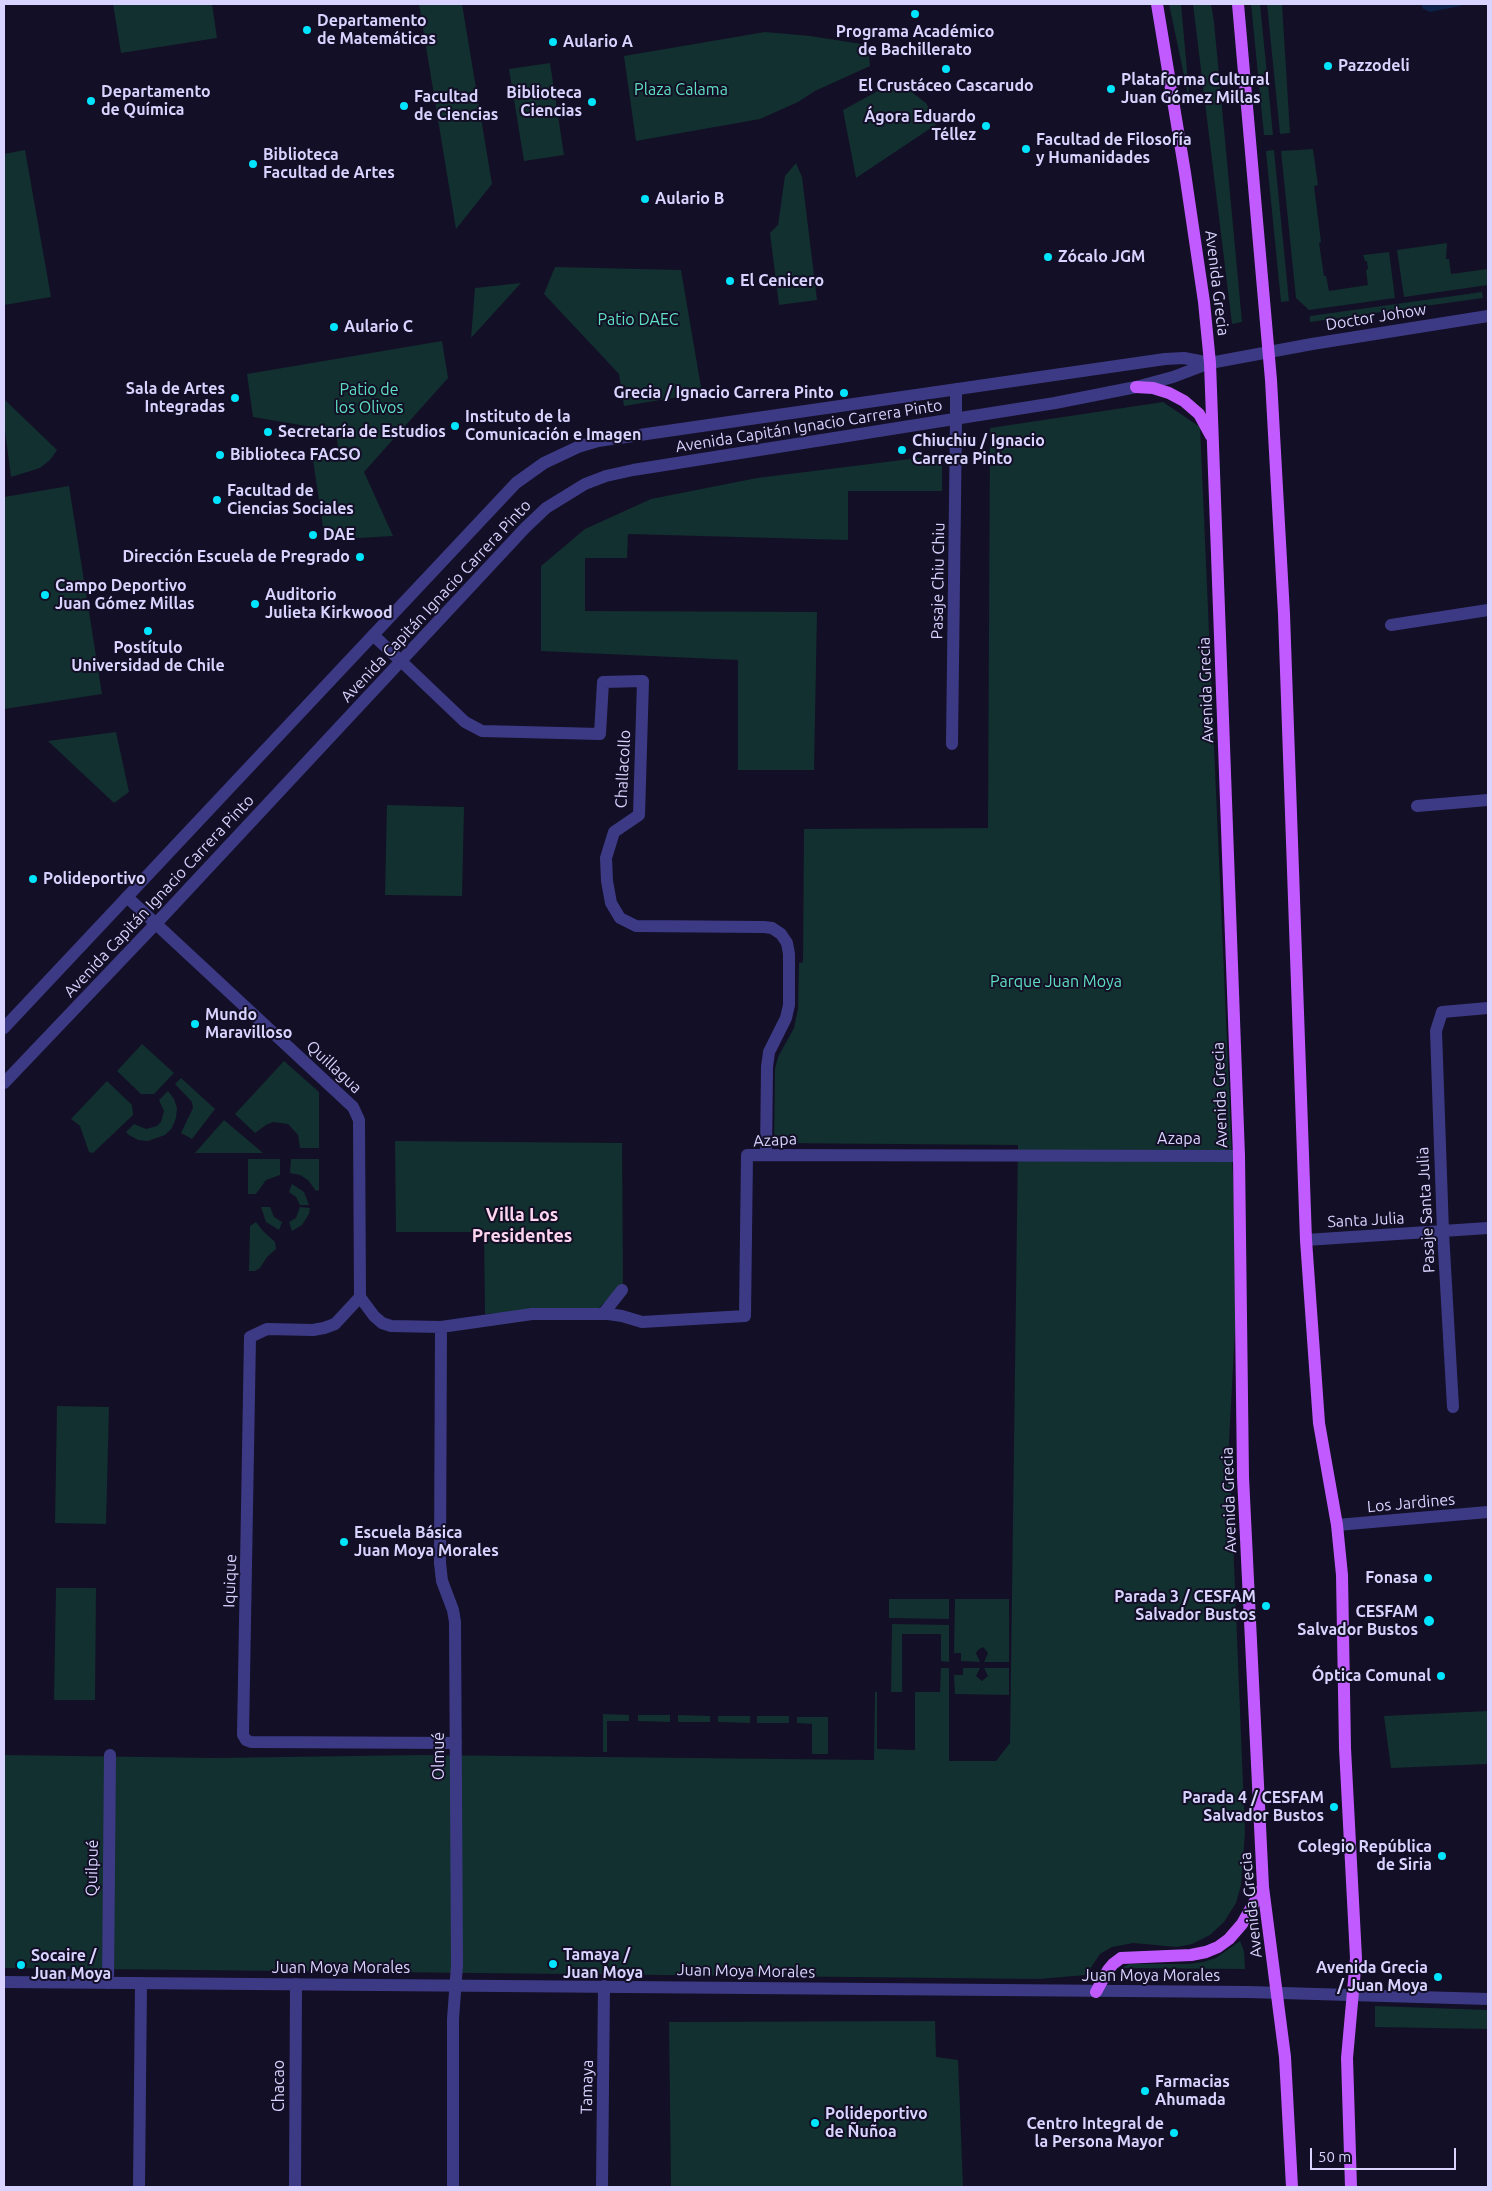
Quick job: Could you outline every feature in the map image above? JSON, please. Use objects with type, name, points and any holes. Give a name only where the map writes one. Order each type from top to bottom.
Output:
[{"type":"main road","name":"Avenida Grecia","points":[[1157,4],[1204,302],[1210,362],[1239,1156],[1243,1477],[1263,1887],[1278,1993],[1288,2091],[1292,2187]]},
{"type":"main road","points":[[1238,4],[1270,351],[1284,614],[1306,1240],[1319,1423],[1337,1525],[1342,1580],[1345,1748],[1356,1958],[1347,2058],[1351,2187]]},
{"type":"main road","points":[[1136,387],[1161,390],[1184,401],[1199,414],[1213,440]]},
{"type":"main road","points":[[1096,1992],[1108,1970],[1121,1958],[1191,1955],[1218,1947],[1229,1939],[1242,1924],[1263,1887]]},
{"type":"street","name":"Doctor Johow","points":[[1270,351],[1488,316]]},
{"type":"street","name":"Avenida Capitán Ignacio Carrera Pinto","points":[[4,1083],[402,662],[525,528],[546,508],[585,484],[606,476],[633,470],[956,419],[1136,387],[1173,378],[1210,362],[1270,351]]},
{"type":"street","name":"Avenida Capitán Ignacio Carrera Pinto","points":[[4,1028],[516,483],[559,454],[598,441],[1165,359],[1184,358],[1210,362]]},
{"type":"street","name":"Pasaje Chiu Chiu","points":[[952,744],[956,389]]},
{"type":"street","points":[[1391,625],[1488,610]]},
{"type":"street","points":[[373,635],[402,662]]},
{"type":"street","name":"Challacollo","points":[[402,662],[465,722],[482,731],[600,734],[603,682],[643,681],[639,815],[614,832],[606,858],[607,881],[611,903],[620,918],[636,926],[764,927],[772,928],[781,934],[787,943],[789,954],[789,1004],[786,1018],[770,1052],[767,1067],[766,1155]]},
{"type":"street","points":[[1416,806],[1488,800]]},
{"type":"street","name":"Quillagua","points":[[128,897],[353,1106],[359,1120],[360,1297]]},
{"type":"street","name":"Pasaje Santa Julia","points":[[1453,1407],[1443,1232],[1435,1034],[1438,1018],[1442,1012],[1488,1008]]},
{"type":"street","name":"Azapa","points":[[441,1327],[532,1314],[603,1314],[622,1316],[642,1322],[745,1316],[747,1155],[1239,1156]]},
{"type":"street","name":"Santa Julia","points":[[1306,1240],[1488,1228]]},
{"type":"street","points":[[603,1314],[622,1290]]},
{"type":"street","points":[[360,1297],[374,1316],[382,1323],[392,1326],[441,1327]]},
{"type":"street","name":"Iquique","points":[[360,1297],[335,1324],[324,1328],[267,1329],[250,1337],[243,1735],[246,1740],[251,1742],[456,1743]]},
{"type":"street","name":"Olmué","points":[[441,1327],[440,1563],[442,1581],[453,1610],[455,1622],[456,1985],[453,2018],[453,2187]]},
{"type":"street","name":"Los Jardines","points":[[1337,1525],[1488,1512]]},
{"type":"street","name":"Quilpué","points":[[108,1982],[110,1755]]},
{"type":"street","name":"Juan Moya Morales","points":[[4,1982],[1278,1993],[1488,1999]]},
{"type":"street","points":[[139,2187],[141,1983]]},
{"type":"street","name":"Chacao","points":[[295,2187],[296,1984]]},
{"type":"street","name":"Tamaya","points":[[602,2187],[604,1986]]},
{"type":"green space","points":[[113,4],[212,4],[217,38],[121,53]]},
{"type":"green space","points":[[419,4],[462,4],[492,184],[456,229]]},
{"type":"green space","points":[[1169,4],[1181,4],[1190,104]]},
{"type":"green space","points":[[1193,4],[1211,4],[1214,22],[1242,322],[1232,324]]},
{"type":"green space","points":[[1251,4],[1260,4],[1273,135],[1264,135]]},
{"type":"green space","points":[[1267,4],[1282,4],[1290,133],[1280,134]]},
{"type":"green space","name":"Plaza Calama","points":[[765,32],[810,36],[868,45],[870,66],[760,119],[636,141],[624,56]]},
{"type":"green space","points":[[550,63],[564,155],[524,161],[509,69]]},
{"type":"green space","points":[[887,86],[909,90],[926,103],[937,124],[856,178],[843,110]]},
{"type":"green space","points":[[1313,149],[1318,185],[1314,186],[1321,242],[1319,243],[1324,276],[1326,276],[1329,291],[1368,285],[1367,261],[1365,261],[1363,255],[1389,252],[1395,298],[1309,310],[1296,298],[1281,151]]},
{"type":"green space","points":[[25,150],[51,297],[4,305],[4,154]]},
{"type":"green space","points":[[1274,150],[1289,301],[1281,302],[1266,151]]},
{"type":"green space","points":[[796,163],[802,177],[817,300],[779,305],[770,233],[778,225],[785,176]]},
{"type":"green space","points":[[1447,243],[1446,259],[1449,259],[1451,274],[1488,269],[1488,285],[1404,297],[1397,250]]},
{"type":"green space","name":"Patio DAEC","points":[[555,267],[681,270],[702,393],[624,406],[619,374],[544,294]]},
{"type":"green space","points":[[521,283],[471,338],[475,288]]},
{"type":"green space","points":[[1482,292],[1483,298],[1310,322],[1310,316]]},
{"type":"green space","name":"Patio de los Olivos","points":[[442,341],[448,378],[364,472],[393,536],[325,540],[313,460],[339,456],[336,431],[253,417],[247,374]]},
{"type":"green space","points":[[4,399],[57,450],[50,460],[40,468],[11,477],[4,423]]},
{"type":"green space","name":"Parque Juan Moya","points":[[1163,402],[1200,427],[1236,1247],[1236,1312],[1229,1442],[1245,1833],[1241,1885],[1236,1903],[1224,1922],[1210,1935],[1192,1944],[1177,1947],[1133,1943],[1112,1947],[1100,1954],[1086,1975],[1039,1979],[4,1968],[4,1755],[215,1758],[420,1755],[874,1760],[875,1692],[877,1692],[877,1749],[915,1750],[915,1692],[940,1692],[941,1668],[949,1668],[949,1761],[996,1761],[1010,1743],[1018,1145],[774,1143],[775,1069],[778,1057],[794,1028],[798,1009],[799,963],[803,962],[804,829],[988,828],[990,428]]},
{"type":"green space","points":[[942,455],[942,491],[848,491],[848,540],[628,534],[627,558],[585,558],[585,611],[817,612],[814,770],[738,770],[738,660],[541,651],[541,566],[585,529],[651,499],[757,478]]},
{"type":"green space","name":"Campo Deportivo Juan Gómez Millas","points":[[69,486],[102,694],[4,709],[4,497]]},
{"type":"green space","points":[[116,732],[129,792],[114,803],[48,741]]},
{"type":"green space","points":[[387,805],[464,807],[462,896],[385,895]]},
{"type":"green space","points":[[142,1044],[174,1073],[154,1094],[141,1094],[117,1071]]},
{"type":"green space","points":[[284,1061],[319,1092],[319,1148],[300,1148],[298,1135],[288,1124],[273,1122],[255,1133],[235,1114]]},
{"type":"green space","points":[[181,1078],[215,1109],[192,1139],[181,1133],[193,1108],[192,1102],[175,1084]]},
{"type":"green space","points":[[107,1081],[132,1105],[133,1115],[93,1153],[89,1152],[80,1126],[71,1119]]},
{"type":"green space","points":[[168,1091],[174,1099],[177,1108],[172,1128],[165,1135],[148,1141],[138,1140],[129,1135],[126,1132],[134,1124],[146,1129],[157,1126],[161,1122],[164,1111],[159,1100]]},
{"type":"green space","points":[[224,1120],[263,1153],[195,1153]]},
{"type":"green space","points":[[395,1141],[622,1143],[623,1283],[597,1310],[485,1314],[484,1232],[396,1232]]},
{"type":"green space","points":[[248,1159],[280,1159],[280,1175],[266,1180],[256,1194],[248,1194]]},
{"type":"green space","points":[[291,1159],[319,1159],[319,1190],[316,1191],[308,1180],[300,1175],[290,1173]]},
{"type":"green space","points":[[292,1184],[304,1192],[309,1205],[300,1205],[296,1197],[289,1192]]},
{"type":"green space","points":[[261,1207],[270,1207],[274,1217],[282,1222],[279,1230],[266,1222]]},
{"type":"green space","points":[[300,1207],[310,1208],[309,1214],[302,1225],[292,1231],[289,1222],[296,1218]]},
{"type":"green space","points":[[256,1222],[275,1242],[276,1249],[267,1257],[260,1268],[255,1271],[249,1271],[250,1226]]},
{"type":"green space","points":[[57,1406],[109,1407],[106,1524],[55,1523]]},
{"type":"green space","points":[[56,1588],[96,1588],[95,1700],[54,1700]]},
{"type":"green space","points":[[889,1599],[949,1599],[949,1619],[889,1618]]},
{"type":"green space","points":[[955,1599],[1009,1599],[1009,1662],[984,1662],[988,1653],[983,1647],[976,1653],[980,1662],[961,1661],[961,1653],[954,1653]]},
{"type":"green space","points":[[892,1624],[949,1625],[949,1662],[941,1661],[941,1634],[902,1634],[902,1692],[891,1692]]},
{"type":"green space","points":[[963,1668],[980,1668],[976,1676],[982,1681],[988,1676],[984,1668],[1009,1668],[1009,1695],[955,1694],[954,1675],[963,1675]]},
{"type":"green space","points":[[1488,1711],[1488,1764],[1391,1768],[1384,1716]]},
{"type":"green space","points":[[603,1714],[629,1715],[629,1721],[607,1721],[607,1752],[603,1752]]},
{"type":"green space","points":[[638,1715],[670,1715],[670,1722],[638,1721]]},
{"type":"green space","points":[[678,1715],[710,1716],[710,1722],[678,1722]]},
{"type":"green space","points":[[718,1716],[750,1716],[750,1723],[718,1722]]},
{"type":"green space","points":[[757,1716],[789,1716],[789,1723],[757,1723]]},
{"type":"green space","points":[[797,1717],[828,1717],[828,1754],[812,1754],[812,1724],[797,1723]]},
{"type":"green space","points":[[1240,1941],[1244,1951],[1245,1969],[1122,1968],[1129,1964],[1189,1964],[1203,1962],[1216,1958]]},
{"type":"green space","points":[[1375,2006],[1488,2010],[1488,2029],[1375,2027]]},
{"type":"green space","name":"Polideportivo de Ñuñoa","points":[[935,2021],[936,2057],[958,2060],[963,2187],[671,2187],[669,2022]]},
{"type":"water","points":[[1421,4],[1464,4],[1430,12],[1423,9]]},
{"type":"place","name":"Programa Académico de Bachillerato","points":[[915,14]]},
{"type":"place","name":"Departamento de Matemáticas","points":[[307,30]]},
{"type":"place","name":"Aulario A","points":[[553,42]]},
{"type":"place","name":"Pazzodeli","points":[[1328,66]]},
{"type":"place","name":"El Crustáceo Cascarudo","points":[[946,69]]},
{"type":"place","name":"Plataforma Cultural Juan Gómez Millas","points":[[1111,89]]},
{"type":"place","name":"Departamento de Química","points":[[91,101]]},
{"type":"place","name":"Biblioteca Ciencias","points":[[592,102]]},
{"type":"place","name":"Facultad de Ciencias","points":[[404,106]]},
{"type":"place","name":"Ágora Eduardo Téllez","points":[[986,126]]},
{"type":"place","name":"Facultad de Filosofía y Humanidades","points":[[1026,149]]},
{"type":"place","name":"Biblioteca Facultad de Artes","points":[[253,164]]},
{"type":"place","name":"Aulario B","points":[[645,199]]},
{"type":"place","name":"Zócalo JGM","points":[[1048,257]]},
{"type":"place","name":"El Cenicero","points":[[730,281]]},
{"type":"place","name":"Aulario C","points":[[334,327]]},
{"type":"place","name":"Grecia / Ignacio Carrera Pinto","points":[[844,393]]},
{"type":"place","name":"Sala de Artes Integradas","points":[[235,398]]},
{"type":"place","name":"Instituto de la Comunicación e Imagen","points":[[455,426]]},
{"type":"place","name":"Secretaría de Estudios","points":[[268,432]]},
{"type":"place","name":"Chiuchiu / Ignacio Carrera Pinto","points":[[902,450]]},
{"type":"place","name":"Biblioteca FACSO","points":[[220,455]]},
{"type":"place","name":"Facultad de Ciencias Sociales","points":[[217,500]]},
{"type":"place","name":"DAE","points":[[313,535]]},
{"type":"place","name":"Dirección Escuela de Pregrado","points":[[360,557]]},
{"type":"place","name":"Campo Deportivo Juan Gómez Millas","points":[[45,595]]},
{"type":"place","name":"Auditorio Julieta Kirkwood","points":[[255,604]]},
{"type":"place","name":"Postítulo Universidad de Chile","points":[[148,631]]},
{"type":"place","name":"Polideportivo","points":[[33,879]]},
{"type":"place","name":"Mundo Maravilloso","points":[[195,1024]]},
{"type":"place","name":"Escuela Básica Juan Moya Morales","points":[[344,1542]]},
{"type":"place","name":"Fonasa","points":[[1428,1578]]},
{"type":"place","name":"Parada 3 / CESFAM Salvador Bustos","points":[[1266,1606]]},
{"type":"place","name":"CESFAM Salvador Bustos","points":[[1429,1621]]},
{"type":"place","name":"Óptica Comunal","points":[[1441,1676]]},
{"type":"place","name":"Parada 4 / CESFAM Salvador Bustos","points":[[1334,1807]]},
{"type":"place","name":"Colegio República de Siria","points":[[1442,1856]]},
{"type":"place","name":"Tamaya / Juan Moya","points":[[553,1964]]},
{"type":"place","name":"Socaire / Juan Moya","points":[[21,1965]]},
{"type":"place","name":"Avenida Grecia / Juan Moya","points":[[1438,1977]]},
{"type":"place","name":"Farmacias Ahumada","points":[[1145,2091]]},
{"type":"place","name":"Polideportivo de Ñuñoa","points":[[815,2123]]},
{"type":"place","name":"Centro Integral de la Persona Mayor","points":[[1174,2133]]},
{"type":"district","name":"Villa Los Presidentes","points":[[522,1225]]}]
